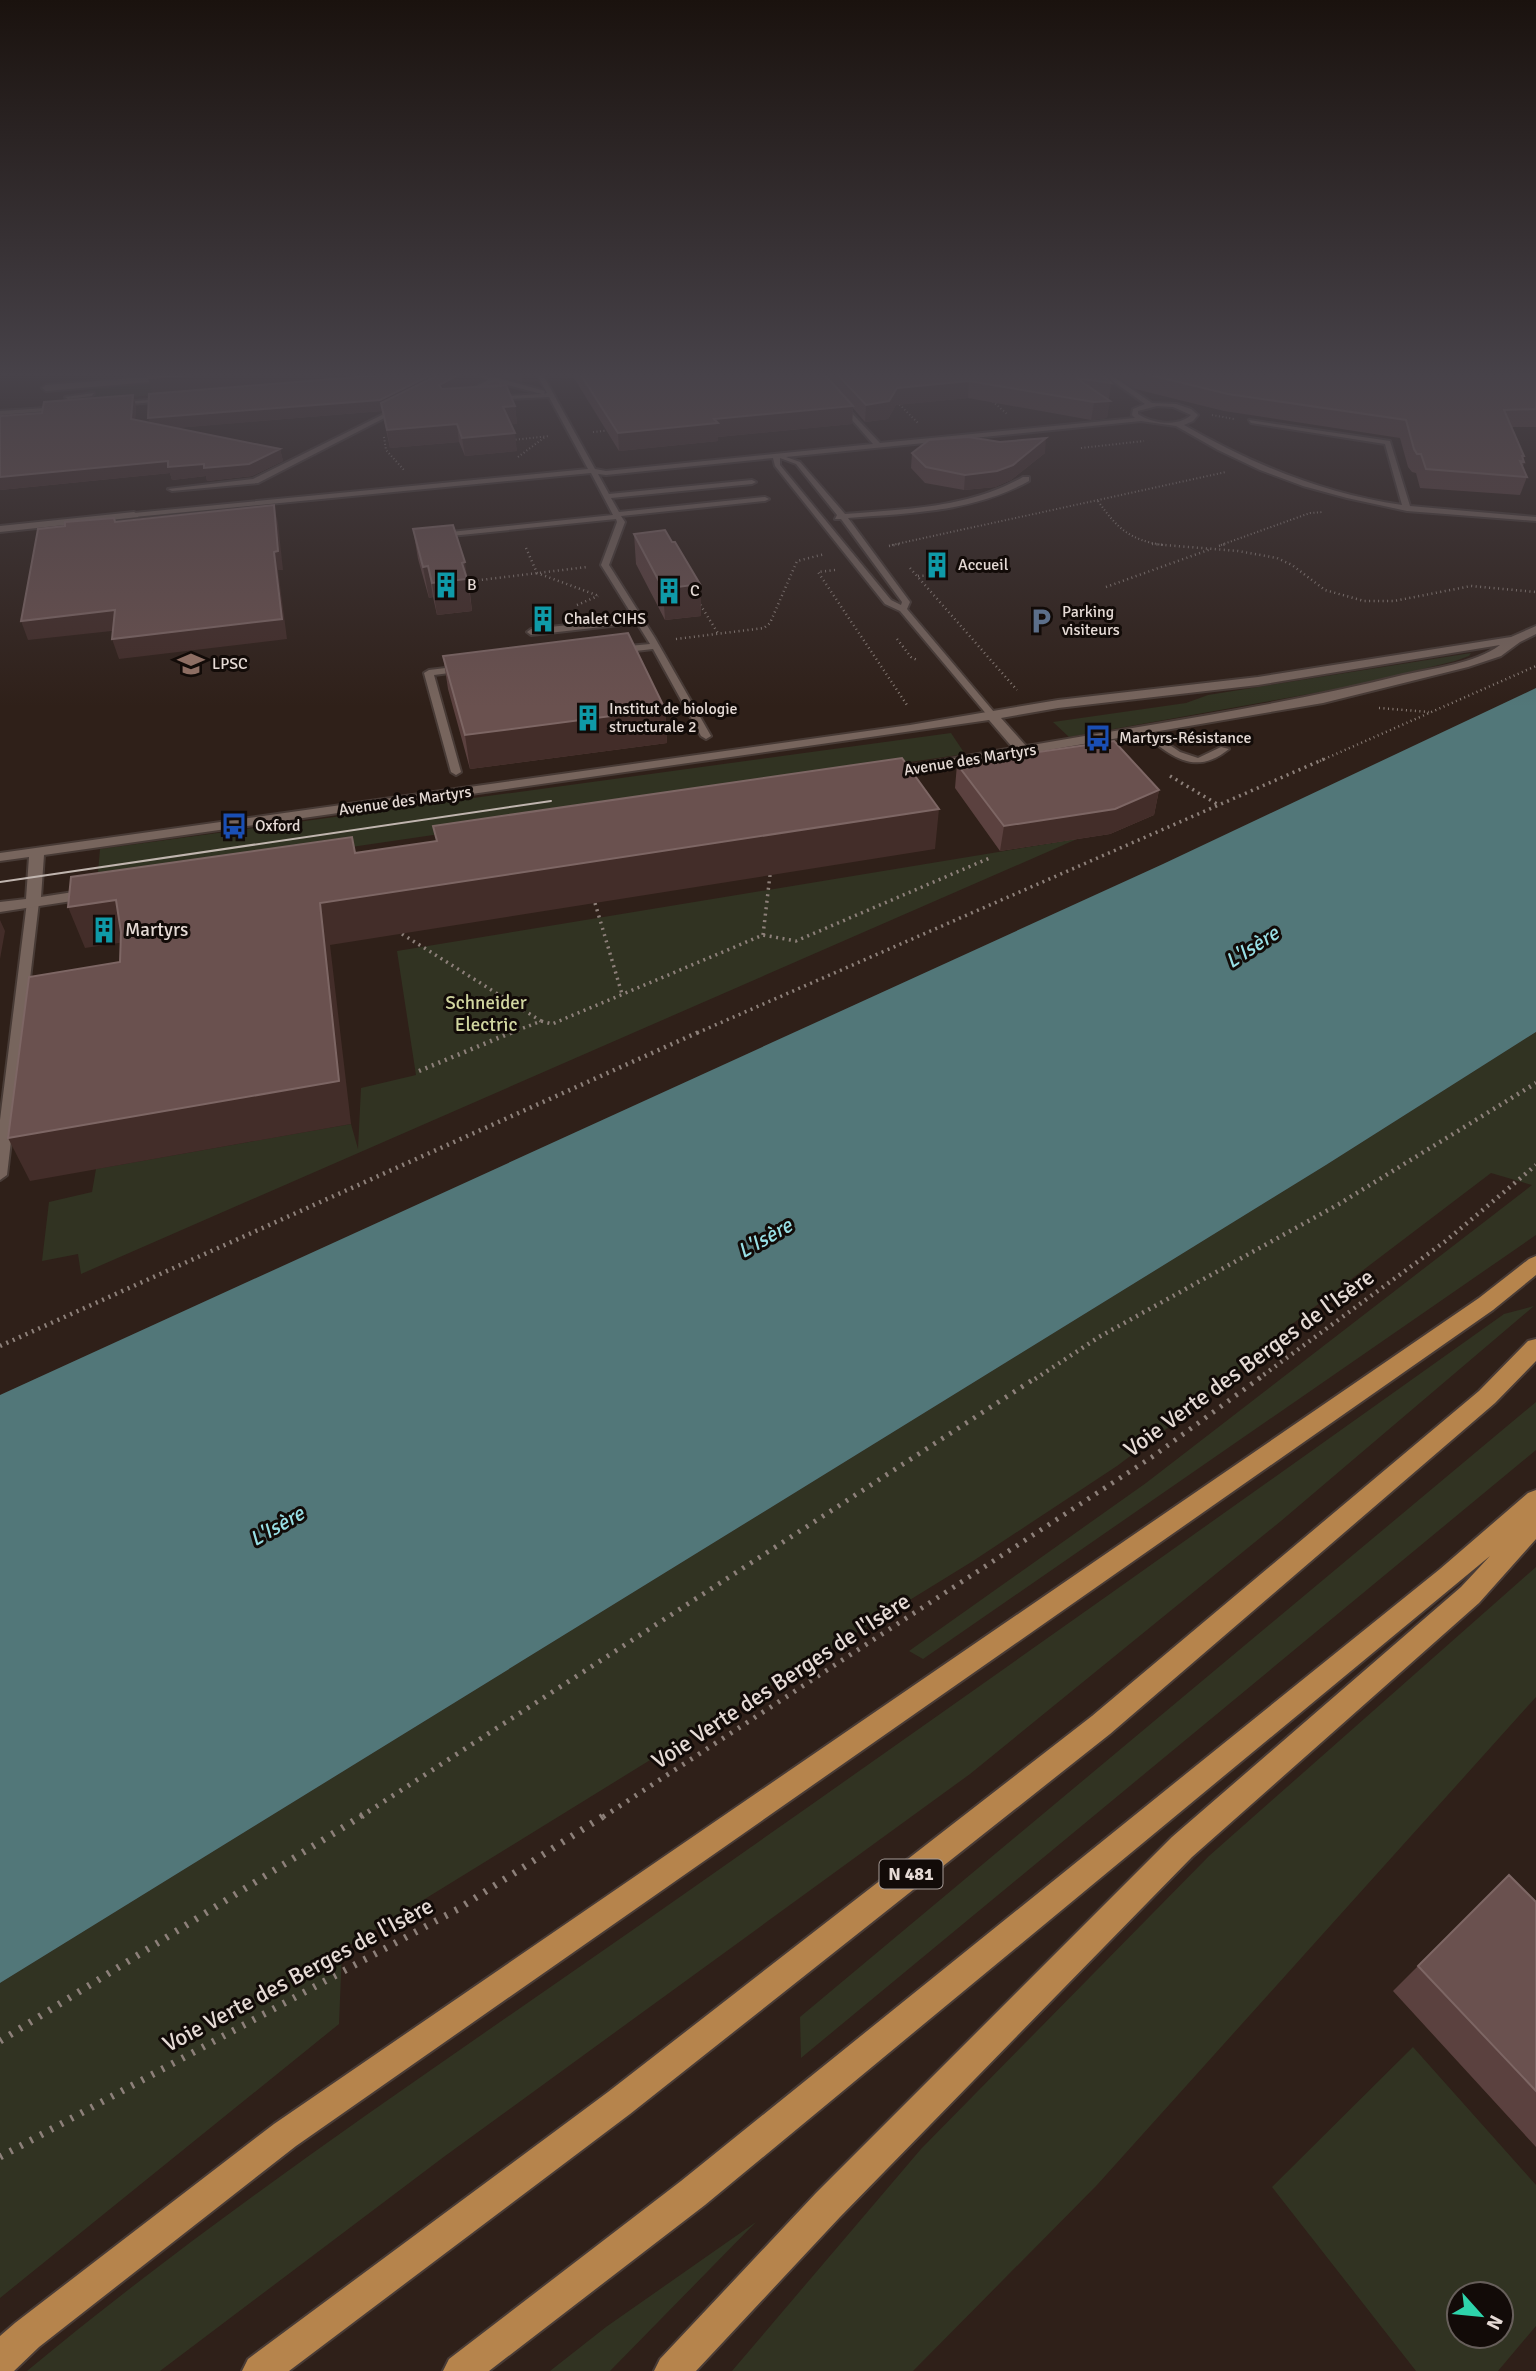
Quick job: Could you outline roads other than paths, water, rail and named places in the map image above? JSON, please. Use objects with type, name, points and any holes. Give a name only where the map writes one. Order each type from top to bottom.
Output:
[{"type":"highway","points":[[0,2360],[27,2335],[285,2135],[1463,1320],[1536,1264]]},
{"type":"highway","name":"N 481","points":[[260,2371],[619,2104],[1090,1734],[1487,1397],[1536,1347]]},
{"type":"highway","points":[[461,2371],[693,2193],[1449,1577],[1536,1500]]},
{"type":"highway","points":[[673,2371],[828,2205],[1182,1847],[1469,1595],[1536,1522]]},
{"type":"main road","points":[[0,529],[134,514]]},
{"type":"main road","name":"Avenue des Martyrs","points":[[871,776],[1323,699],[1412,678],[1497,653],[1516,639],[1536,630]]},
{"type":"main road","name":"Avenue des Martyrs","points":[[0,857],[882,733],[1032,708],[1258,681],[1516,639]]},
{"type":"main road","points":[[991,714],[1024,752]]},
{"type":"main road","points":[[33,902],[37,851]]},
{"type":"main road","points":[[0,907],[114,890]]},
{"type":"lane","points":[[172,489],[207,486]]},
{"type":"lane","points":[[134,514],[447,486]]},
{"type":"lane","points":[[601,486],[621,522],[605,565],[654,643],[706,736]]},
{"type":"lane","points":[[606,495],[711,486]]},
{"type":"lane","points":[[794,486],[888,603],[903,609],[991,714]]},
{"type":"lane","points":[[817,486],[844,517],[906,602],[903,609]]},
{"type":"lane","points":[[822,519],[952,504],[1007,492],[1016,486]]},
{"type":"lane","points":[[1306,486],[1407,509],[1479,517],[1536,519]]},
{"type":"lane","points":[[1400,486],[1407,509]]},
{"type":"lane","points":[[441,535],[765,499]]},
{"type":"lane","points":[[531,632],[639,620]]},
{"type":"lane","points":[[602,652],[654,643]]},
{"type":"lane","points":[[456,772],[429,673],[469,668]]},
{"type":"lane","points":[[1143,730],[1177,754],[1199,761],[1224,749]]},
{"type":"lane","points":[[0,1175],[33,902]]},
{"type":"water","name":"L'Isère","points":[[1536,688],[1536,1032],[1326,1165],[0,1983],[0,1395],[1163,864]]},
{"type":"tram line","points":[[0,882],[551,801]]},
{"type":"place","name":"Accueil","points":[[937,565]]},
{"type":"place","name":"B","points":[[446,585]]},
{"type":"place","name":"C","points":[[669,591]]},
{"type":"place","name":"Chalet CIHS","points":[[543,619]]},
{"type":"place","name":"Parking visiteurs","points":[[1041,621]]},
{"type":"place","name":"LPSC","points":[[191,664]]},
{"type":"place","name":"Institut de biologie structurale 2","points":[[588,718]]},
{"type":"place","name":"Martyrs-Résistance","points":[[1098,738]]},
{"type":"place","name":"Oxford","points":[[234,826]]},
{"type":"place","name":"Martyrs","points":[[104,930]]},
{"type":"park label","name":"Schneider Electric","points":[[486,1014]]}]
